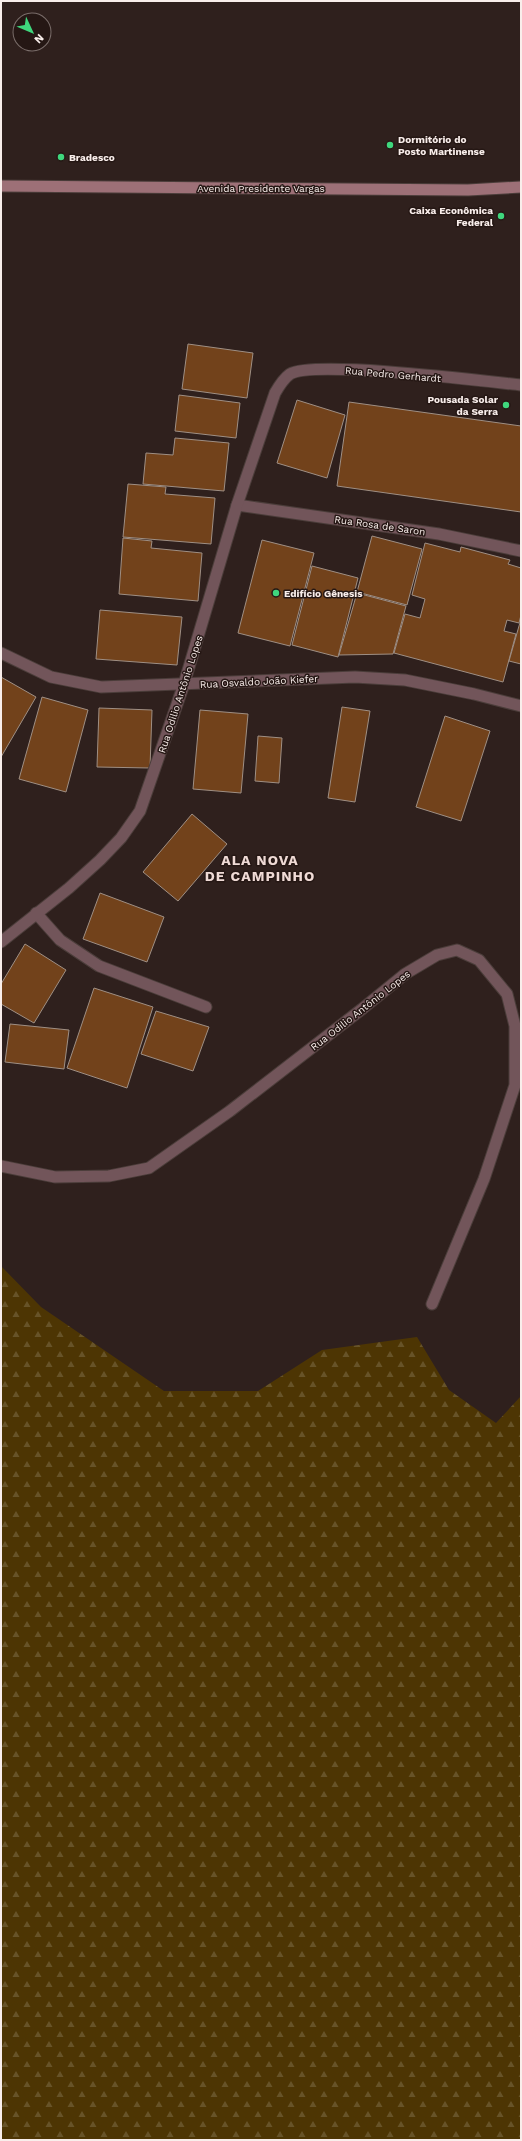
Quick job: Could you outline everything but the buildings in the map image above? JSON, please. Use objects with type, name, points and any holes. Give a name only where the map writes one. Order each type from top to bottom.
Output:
[{"type":"main road","name":"Avenida Presidente Vargas","points":[[1,186],[468,190],[521,188]]},
{"type":"street","name":"Rua Pedro Gerhardt","points":[[275,393],[282,382],[291,373],[336,369],[521,385]]},
{"type":"street","name":"Rua Odilio Antônio Lopes","points":[[1,942],[69,888],[100,860],[121,838],[140,811],[184,684],[237,505],[275,393]]},
{"type":"street","name":"Rua Rosa de Saron","points":[[237,505],[439,534],[521,552]]},
{"type":"street","name":"Rua Osvaldo João Kiefer","points":[[1,653],[51,677],[101,687],[355,677],[398,679],[474,694],[521,706]]},
{"type":"street","points":[[36,913],[60,940],[99,966],[206,1007]]},
{"type":"street","name":"Rua Odilio Antônio Lopes","points":[[1,1166],[54,1177],[109,1176],[149,1168],[230,1111],[362,1010],[405,974],[437,955],[457,950],[479,960],[508,994],[515,1026],[515,1085],[484,1179],[432,1304]]},
{"type":"green space","points":[[1,1266],[41,1307],[164,1391],[258,1391],[322,1350],[417,1337],[449,1390],[496,1423],[521,1396],[521,2140],[1,2140]]},
{"type":"place","name":"Dormitório do Posto Martinense","points":[[390,145]]},
{"type":"place","name":"Bradesco","points":[[61,157]]},
{"type":"place","name":"Caixa Econômica Federal","points":[[501,216]]},
{"type":"place","name":"Pousada Solar da Serra","points":[[506,405]]},
{"type":"place","name":"Edifício Gênesis","points":[[276,593]]},
{"type":"district","name":"ALA NOVA DE CAMPINHO","points":[[260,868]]}]
